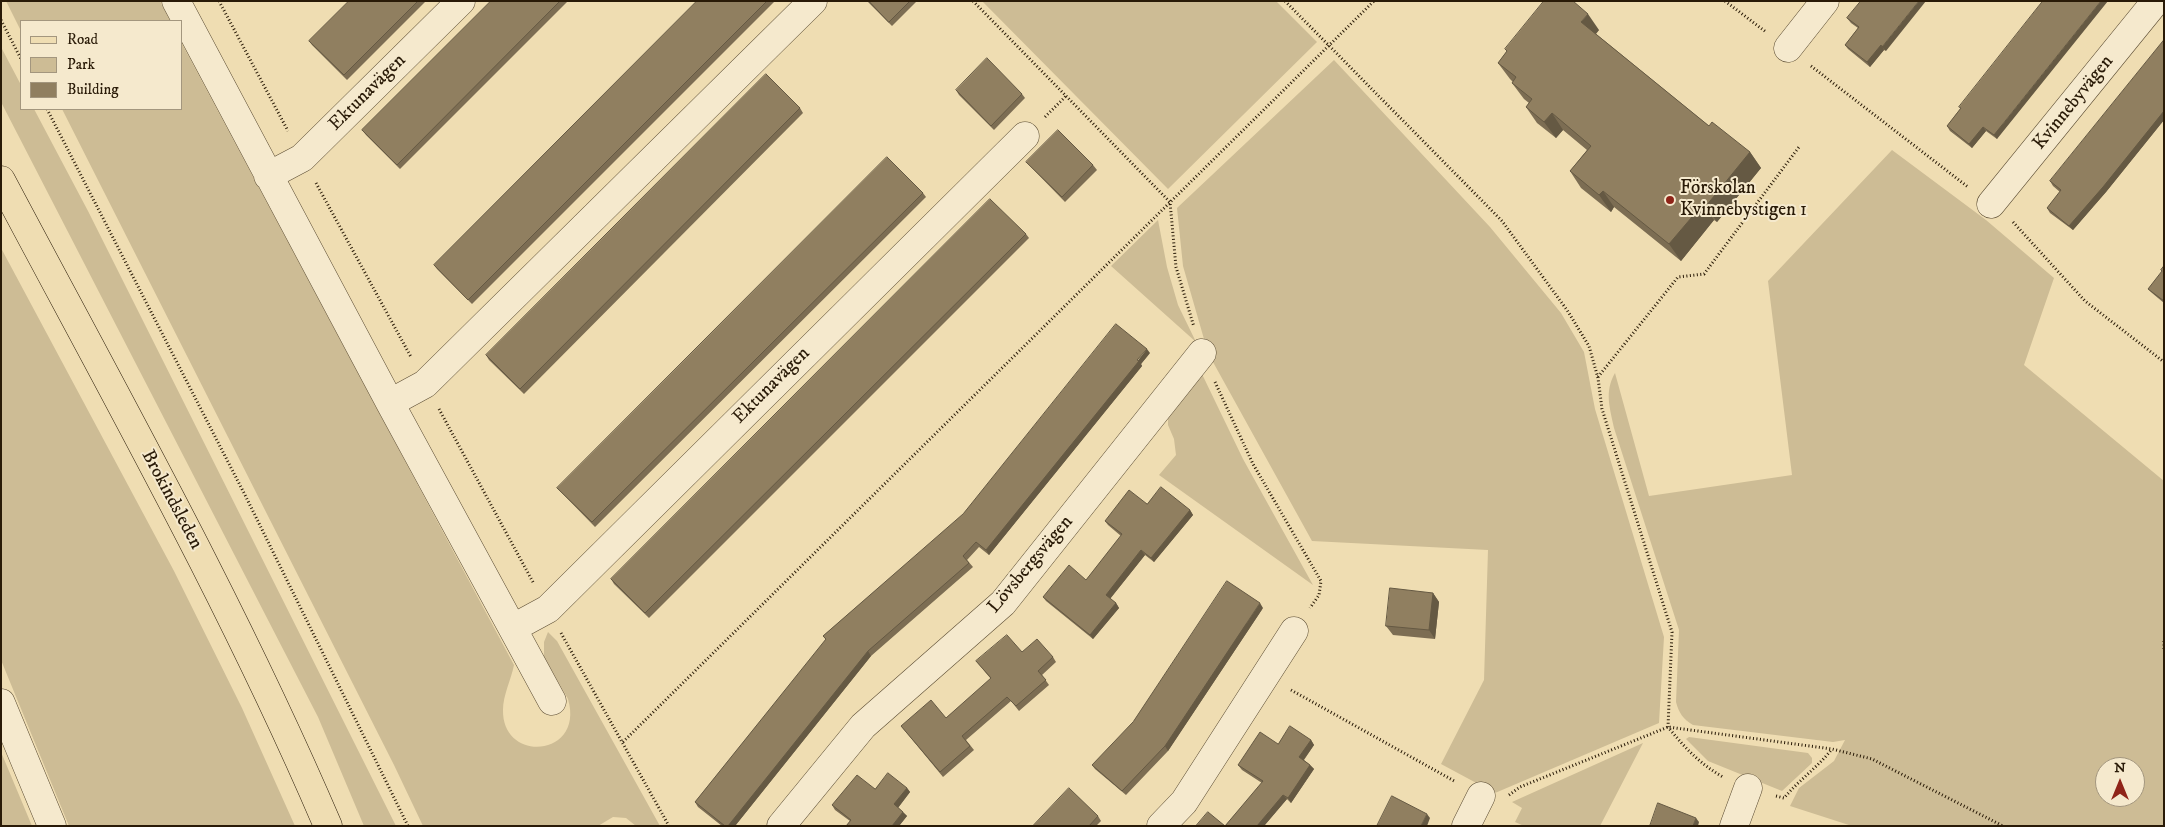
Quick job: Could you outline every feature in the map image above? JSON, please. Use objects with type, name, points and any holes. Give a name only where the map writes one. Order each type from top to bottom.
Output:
[{"type":"main road","name":"Brokindsleden","points":[[1,180],[220,593],[293,744],[328,826]]},
{"type":"street","points":[[176,1],[268,176],[552,701]]},
{"type":"street","name":"Ektunavägen","points":[[268,176],[302,158],[460,1]]},
{"type":"street","points":[[390,403],[425,384],[813,1]]},
{"type":"street","points":[[1788,48],[1825,1]]},
{"type":"street","name":"Kvinnebyvägen","points":[[1991,204],[2156,1]]},
{"type":"street","name":"Ektunavägen","points":[[513,628],[548,609],[1026,136]]},
{"type":"street","name":"Lövsbergsvägen","points":[[781,826],[863,726],[1003,603],[1202,353]]},
{"type":"street","points":[[1161,826],[1184,802],[1294,631]]},
{"type":"street","points":[[1,703],[52,826]]},
{"type":"street","points":[[1734,826],[1748,788]]},
{"type":"street","points":[[1466,826],[1481,796]]},
{"type":"path","points":[[219,1],[425,384],[548,609],[670,826]]},
{"type":"path","points":[[973,1],[1170,202],[1176,267],[1202,353],[1253,464],[1321,581],[1319,595],[1294,631]]},
{"type":"path","points":[[1285,1],[1502,221],[1567,310],[1589,346],[1598,378],[1602,409],[1672,632],[1668,727]]},
{"type":"path","points":[[622,742],[1374,1]]},
{"type":"path","points":[[1725,1],[2010,219],[2085,301],[2164,362]]},
{"type":"path","points":[[1,20],[20,57]]},
{"type":"path","points":[[48,110],[240,486],[408,826]]},
{"type":"path","points":[[1598,378],[1678,277],[1704,274],[1799,147]]},
{"type":"path","points":[[2164,641],[2164,650]]},
{"type":"path","points":[[1266,676],[1493,801],[1668,727],[1832,749],[1872,759],[2003,826]]},
{"type":"green space","points":[[6,1],[160,1],[170,20],[20,20],[20,29]]},
{"type":"green space","points":[[982,1],[1276,1],[1317,42],[1168,189]]},
{"type":"green space","points":[[182,44],[514,665],[503,704],[506,727],[515,739],[528,746],[542,746],[555,742],[565,733],[570,718],[568,699],[544,657],[544,642],[548,632],[557,641],[660,826],[636,826],[626,818],[613,817],[598,826],[423,826],[394,765],[63,110],[182,110]]},
{"type":"green space","points":[[1,47],[20,83],[20,110],[35,110],[88,211],[396,826],[364,826],[318,717],[1,102]]},
{"type":"green space","points":[[1334,60],[1490,227],[1561,313],[1584,352],[1595,409],[1664,637],[1659,723],[1495,793],[1441,764],[1484,680],[1488,550],[1312,541],[1208,353],[1183,266],[1177,208]]},
{"type":"green space","points":[[1892,150],[1986,220],[2054,278],[2024,365],[2164,481],[2164,826],[1852,826],[1790,806],[1799,788],[1834,761],[1845,740],[1833,742],[1693,725],[1687,720],[1682,715],[1676,702],[1679,630],[1614,428],[1609,393],[1615,373],[1649,496],[1792,475],[1768,281]]},
{"type":"green space","points":[[1158,220],[1167,267],[1178,305],[1196,342],[1111,266]]},
{"type":"green space","points":[[1,248],[174,571],[242,708],[295,826],[69,826],[1,660]]},
{"type":"green space","points":[[1201,372],[1243,459],[1313,585],[1159,475],[1176,455],[1174,439],[1168,425],[1168,415]]},
{"type":"green space","points":[[1689,737],[1808,753],[1812,758],[1812,763],[1782,791],[1708,761],[1686,739]]},
{"type":"green space","points":[[1643,743],[1600,826],[1524,826],[1515,822],[1522,808],[1512,802]]},
{"type":"green space","points":[[1,752],[32,826],[1,826]]},
{"type":"building","points":[[349,1],[418,1],[344,75],[309,41]]},
{"type":"building","points":[[491,1],[560,1],[397,165],[362,130]]},
{"type":"building","points":[[697,1],[767,1],[468,300],[434,265]]},
{"type":"building","points":[[869,1],[910,1],[889,22]]},
{"type":"building","points":[[1544,1],[1573,1],[1588,14],[1581,22],[1709,126],[1712,122],[1750,152],[1706,206],[1703,204],[1669,244],[1603,191],[1599,195],[1570,171],[1591,146],[1552,113],[1544,122],[1526,107],[1532,99],[1512,83],[1516,77],[1498,63],[1507,51],[1505,49]]},
{"type":"building","points":[[1861,1],[1919,1],[1882,47],[1881,45],[1867,62],[1845,45],[1859,27],[1847,18]]},
{"type":"building","points":[[2043,1],[2101,1],[1994,135],[1983,127],[1969,144],[1947,126],[1961,108],[1959,107]]},
{"type":"building","points":[[2164,40],[2164,111],[2069,226],[2047,208],[2061,190],[2050,181]]},
{"type":"building","points":[[987,58],[1022,94],[991,126],[956,90]]},
{"type":"building","points":[[766,74],[800,108],[520,389],[486,355]]},
{"type":"building","points":[[1058,130],[1093,165],[1062,197],[1026,162]]},
{"type":"building","points":[[887,157],[923,193],[592,522],[557,488]]},
{"type":"building","points":[[990,199],[1026,234],[645,613],[611,579]]},
{"type":"building","points":[[2164,266],[2164,301],[2148,289]]},
{"type":"building","points":[[1116,324],[1147,349],[986,550],[976,542],[963,556],[969,563],[868,651],[728,826],[725,826],[695,802],[826,639],[823,636],[963,514]]},
{"type":"building","points":[[1161,487],[1190,510],[1151,558],[1141,550],[1106,595],[1116,603],[1090,635],[1043,597],[1069,565],[1086,580],[1122,534],[1105,521],[1129,490],[1147,504]]},
{"type":"building","points":[[1227,581],[1260,603],[1165,746],[1122,791],[1092,765],[1133,722]]},
{"type":"building","points":[[1390,588],[1433,593],[1429,630],[1386,626]]},
{"type":"building","points":[[1007,635],[1022,652],[1037,639],[1053,657],[1038,671],[1046,680],[1016,706],[1007,697],[962,736],[970,746],[940,772],[901,726],[931,700],[946,718],[991,678],[976,661]]},
{"type":"building","points":[[1290,726],[1311,740],[1299,757],[1310,765],[1288,798],[1283,795],[1257,826],[1225,826],[1263,781],[1238,765],[1260,732],[1278,744]]},
{"type":"building","points":[[888,773],[907,788],[894,804],[903,812],[892,826],[846,826],[851,820],[832,805],[857,775],[875,789]]},
{"type":"building","points":[[1069,788],[1098,816],[1089,826],[1033,826]]},
{"type":"building","points":[[1392,796],[1427,814],[1421,826],[1377,826]]},
{"type":"building","points":[[1658,803],[1696,818],[1693,826],[1650,826]]},
{"type":"building","points":[[1208,812],[1225,826],[1196,826]]},
{"type":"place","name":"Förskolan Kvinnebystigen 1","points":[[1670,200]]}]
